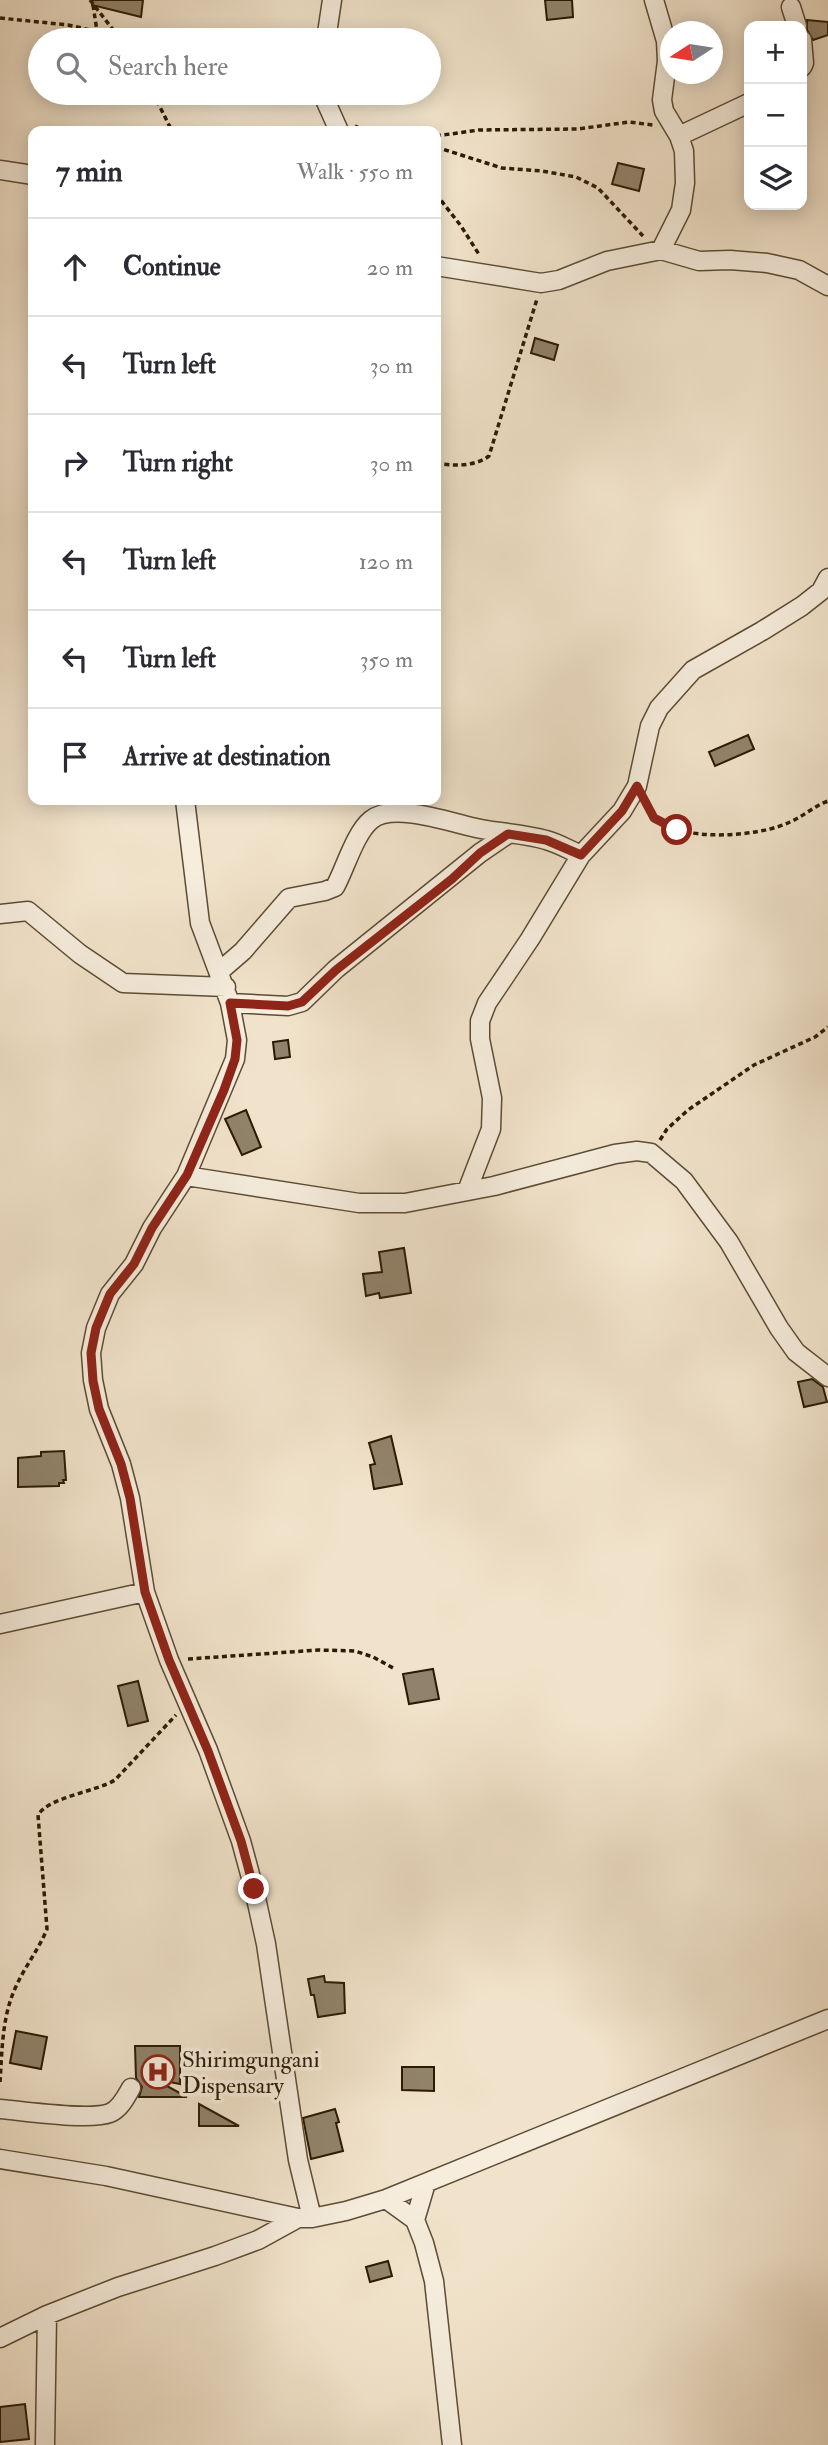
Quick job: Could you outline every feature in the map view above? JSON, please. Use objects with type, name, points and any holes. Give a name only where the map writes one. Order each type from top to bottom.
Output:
[{"type":"street","points":[[328,28],[332,0]]},
{"type":"street","points":[[654,0],[666,41],[667,61],[662,100],[664,111],[676,130],[684,151],[685,183],[681,211],[658,251]]},
{"type":"street","points":[[792,8],[796,21]]},
{"type":"street","points":[[327,105],[337,126]]},
{"type":"street","points":[[676,130],[744,105]]},
{"type":"street","points":[[0,170],[28,175]]},
{"type":"street","points":[[441,267],[541,283],[559,281],[607,261],[658,251],[699,261],[767,263],[799,270],[828,285]]},
{"type":"street","points":[[467,1191],[491,1129],[492,1098],[480,1039],[480,1021],[487,1003],[581,855],[622,811],[637,786],[650,726],[659,708],[693,670],[802,607],[821,591],[828,578]]},
{"type":"street","points":[[186,805],[200,923],[225,987],[237,1040],[235,1059],[187,1175],[152,1228],[134,1264],[110,1294],[96,1328],[91,1353],[93,1381],[99,1409],[121,1464],[130,1498],[145,1592],[169,1660],[232,1815],[254,1889],[266,1944],[305,2218]]},
{"type":"street","points":[[225,987],[243,951],[289,898],[335,887],[362,830],[372,819],[385,814],[430,817],[546,840],[581,855]]},
{"type":"street","points":[[0,914],[27,911],[80,954],[123,983],[225,987],[288,1006],[302,1002],[336,970],[452,879],[480,853],[508,834]]},
{"type":"street","points":[[187,1175],[359,1203],[405,1203],[559,1170],[615,1154],[637,1151],[651,1153],[684,1181],[729,1242],[796,1352],[828,1377]]},
{"type":"street","points":[[0,1624],[145,1592]]},
{"type":"street","points":[[0,2338],[47,2315],[118,2287],[215,2256],[305,2218],[386,2199],[828,2019]]},
{"type":"street","points":[[0,2109],[51,2114],[111,2113],[122,2103],[131,2088]]},
{"type":"street","points":[[0,2159],[106,2176],[305,2218]]},
{"type":"street","points":[[415,2220],[426,2183]]},
{"type":"street","points":[[386,2199],[415,2220],[425,2243],[434,2281],[452,2445]]},
{"type":"street","points":[[45,2445],[47,2315]]},
{"type":"path","points":[[92,1],[96,28]]},
{"type":"path","points":[[92,1],[113,28]]},
{"type":"path","points":[[0,18],[82,28]]},
{"type":"path","points":[[159,105],[170,126]]},
{"type":"path","points":[[441,134],[479,130],[578,129],[629,122],[676,130]]},
{"type":"path","points":[[441,149],[502,168],[576,177],[598,188],[658,251]]},
{"type":"path","points":[[441,200],[492,275]]},
{"type":"path","points":[[441,463],[471,465],[481,463],[489,456],[533,320],[541,283]]},
{"type":"path","points":[[637,786],[654,818],[677,830],[704,834],[753,833],[789,823],[816,805],[828,801]]},
{"type":"path","points":[[651,1153],[667,1129],[688,1110],[754,1065],[815,1037],[828,1027]]},
{"type":"path","points":[[169,1660],[319,1650],[355,1651],[395,1669]]},
{"type":"path","points":[[0,2082],[5,2025],[13,1993],[40,1947],[47,1929],[38,1815],[47,1806],[102,1788],[115,1780],[187,1702]]},
{"type":"building","points":[[92,0],[143,0],[141,17],[92,5]]},
{"type":"building","points":[[545,0],[572,0],[573,17],[547,20]]},
{"type":"building","points":[[807,21],[828,22],[828,35],[813,40],[807,30]]},
{"type":"building","points":[[618,163],[644,169],[639,191],[612,184]]},
{"type":"building","points":[[535,338],[558,345],[554,360],[531,353]]},
{"type":"building","points":[[748,735],[754,749],[715,766],[709,752]]},
{"type":"building","points":[[288,1040],[290,1057],[275,1059],[273,1042]]},
{"type":"building","points":[[246,1110],[261,1147],[242,1155],[225,1119]]},
{"type":"building","points":[[404,1248],[411,1293],[380,1298],[379,1293],[366,1296],[363,1274],[382,1272],[379,1252]]},
{"type":"building","points":[[812,1379],[823,1387],[827,1402],[804,1407],[798,1382]]},
{"type":"building","points":[[391,1436],[402,1484],[374,1489],[370,1465],[375,1464],[369,1443]]},
{"type":"building","points":[[64,1451],[64,1483],[59,1483],[59,1486],[18,1487],[18,1458],[41,1456],[41,1452]]},
{"type":"building","points":[[433,1669],[439,1699],[409,1704],[403,1674]]},
{"type":"building","points":[[138,1681],[148,1721],[128,1726],[118,1686]]},
{"type":"building","points":[[324,1976],[325,1982],[344,1983],[345,2013],[318,2017],[308,1979]]},
{"type":"building","points":[[16,2031],[47,2037],[41,2069],[10,2063]]},
{"type":"building","name":"Shirimgungani Dispensary","points":[[135,2046],[180,2046],[180,2084],[154,2079],[187,2097],[139,2097],[142,2087],[136,2078]]},
{"type":"building","points":[[402,2067],[434,2067],[434,2091],[402,2090]]},
{"type":"building","points":[[199,2104],[239,2126],[199,2126]]},
{"type":"building","points":[[335,2109],[343,2151],[311,2159],[303,2118]]},
{"type":"building","points":[[388,2261],[392,2276],[370,2282],[366,2267]]},
{"type":"building","points":[[25,2404],[29,2439],[0,2442],[0,2407]]},
{"type":"place","name":"Shirimgungani Dispensary","points":[[158,2072]]},
{"type":"route","points":[[254,1889],[241,1841],[208,1751],[169,1660],[145,1592],[130,1498],[121,1464],[99,1409],[93,1381],[91,1353],[96,1328],[110,1294],[134,1264],[152,1228],[187,1175],[224,1090],[235,1059],[237,1040],[230,1003],[288,1006],[302,1002],[336,970],[452,879],[480,853],[508,834],[546,840],[581,855],[622,811],[637,786],[654,818],[677,830]]}]
